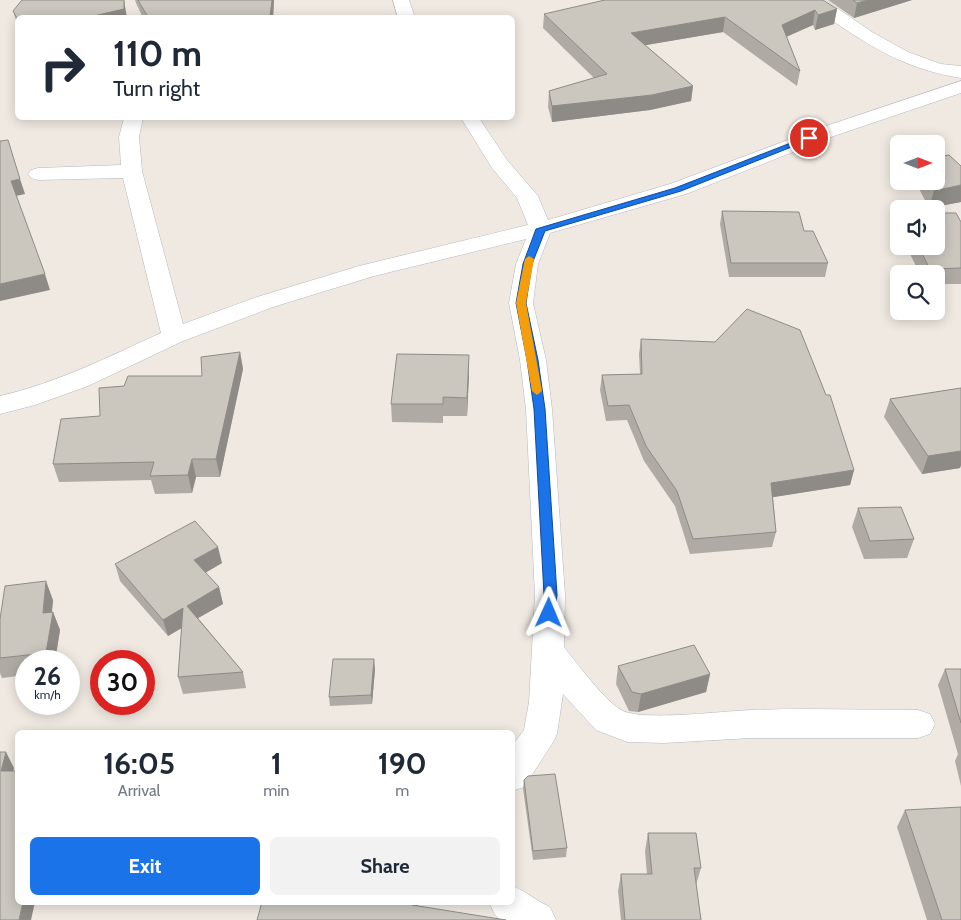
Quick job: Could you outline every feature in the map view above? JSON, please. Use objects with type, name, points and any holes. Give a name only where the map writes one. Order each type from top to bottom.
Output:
[{"type":"street","points":[[401,0],[406,15]]},
{"type":"street","points":[[814,0],[906,59],[928,68],[961,72]]},
{"type":"street","points":[[0,406],[79,380],[174,336],[265,302],[367,271],[541,229],[678,190],[827,132],[961,87]]},
{"type":"street","points":[[132,120],[129,143],[132,171],[174,336]]},
{"type":"street","points":[[471,120],[499,164],[527,196],[541,229],[528,264],[521,303],[533,360],[539,409],[550,595],[546,702],[540,734],[515,772]]},
{"type":"street","points":[[38,174],[132,171]]},
{"type":"street","points":[[547,649],[579,690],[608,720],[627,728],[664,729],[751,724],[918,724]]},
{"type":"street","points":[[512,905],[526,916],[536,920]]},
{"type":"building","points":[[22,0],[124,0],[124,9],[98,15],[15,15],[13,11]]},
{"type":"building","points":[[138,0],[272,0],[270,15],[147,15]]},
{"type":"building","points":[[605,0],[823,0],[837,9],[818,15],[815,10],[782,25],[800,71],[725,17],[631,33],[693,86],[652,95],[552,106],[549,91],[607,74],[544,14]]},
{"type":"building","points":[[853,0],[868,0],[857,3]]},
{"type":"building","points":[[8,140],[20,179],[11,181],[45,274],[0,284],[0,141]]},
{"type":"building","points":[[949,155],[961,166],[961,185],[945,189],[945,156]]},
{"type":"building","points":[[722,211],[799,212],[804,231],[813,231],[828,263],[731,263]]},
{"type":"building","points":[[945,213],[956,213],[961,222],[961,268],[945,269],[945,265],[928,265],[923,255],[945,255]]},
{"type":"building","points":[[747,309],[800,330],[826,395],[830,395],[854,470],[771,483],[776,532],[693,539],[677,491],[646,446],[629,405],[608,406],[602,375],[642,374],[641,339],[715,342]]},
{"type":"building","points":[[240,352],[216,459],[192,459],[188,475],[150,476],[154,462],[53,464],[61,419],[100,416],[99,388],[124,386],[128,376],[202,376],[201,357]]},
{"type":"building","points":[[397,354],[469,355],[467,398],[443,397],[443,404],[391,404]]},
{"type":"building","points":[[961,388],[961,451],[928,456],[890,399]]},
{"type":"building","points":[[901,507],[914,539],[870,541],[858,508]]},
{"type":"building","points":[[195,521],[218,547],[194,560],[219,587],[187,606],[243,672],[178,677],[183,608],[163,620],[115,564]]},
{"type":"building","points":[[46,581],[43,613],[53,612],[47,650],[15,650],[15,656],[0,658],[0,619],[5,586]]},
{"type":"building","points":[[694,645],[710,674],[641,694],[632,692],[618,666]]},
{"type":"building","points":[[333,659],[374,659],[371,695],[329,697]]},
{"type":"building","points":[[945,669],[961,669],[961,723]]},
{"type":"building","points":[[0,752],[6,752],[1,771],[15,771],[15,905],[22,905],[19,920],[0,920]]},
{"type":"building","points":[[555,774],[567,848],[533,851],[524,780],[528,776]]},
{"type":"building","points":[[961,807],[961,920],[942,920],[905,810]]},
{"type":"building","points":[[648,833],[696,833],[701,868],[694,868],[701,920],[625,920],[621,874],[652,874]]},
{"type":"building","points":[[261,905],[412,905],[506,920],[257,920]]},
{"type":"slow traffic","points":[[529,259],[521,303],[533,360],[537,391]]},
{"type":"route","points":[[549,613],[550,595],[539,409],[533,360],[521,303],[528,264],[541,229],[678,190],[809,138]]}]
